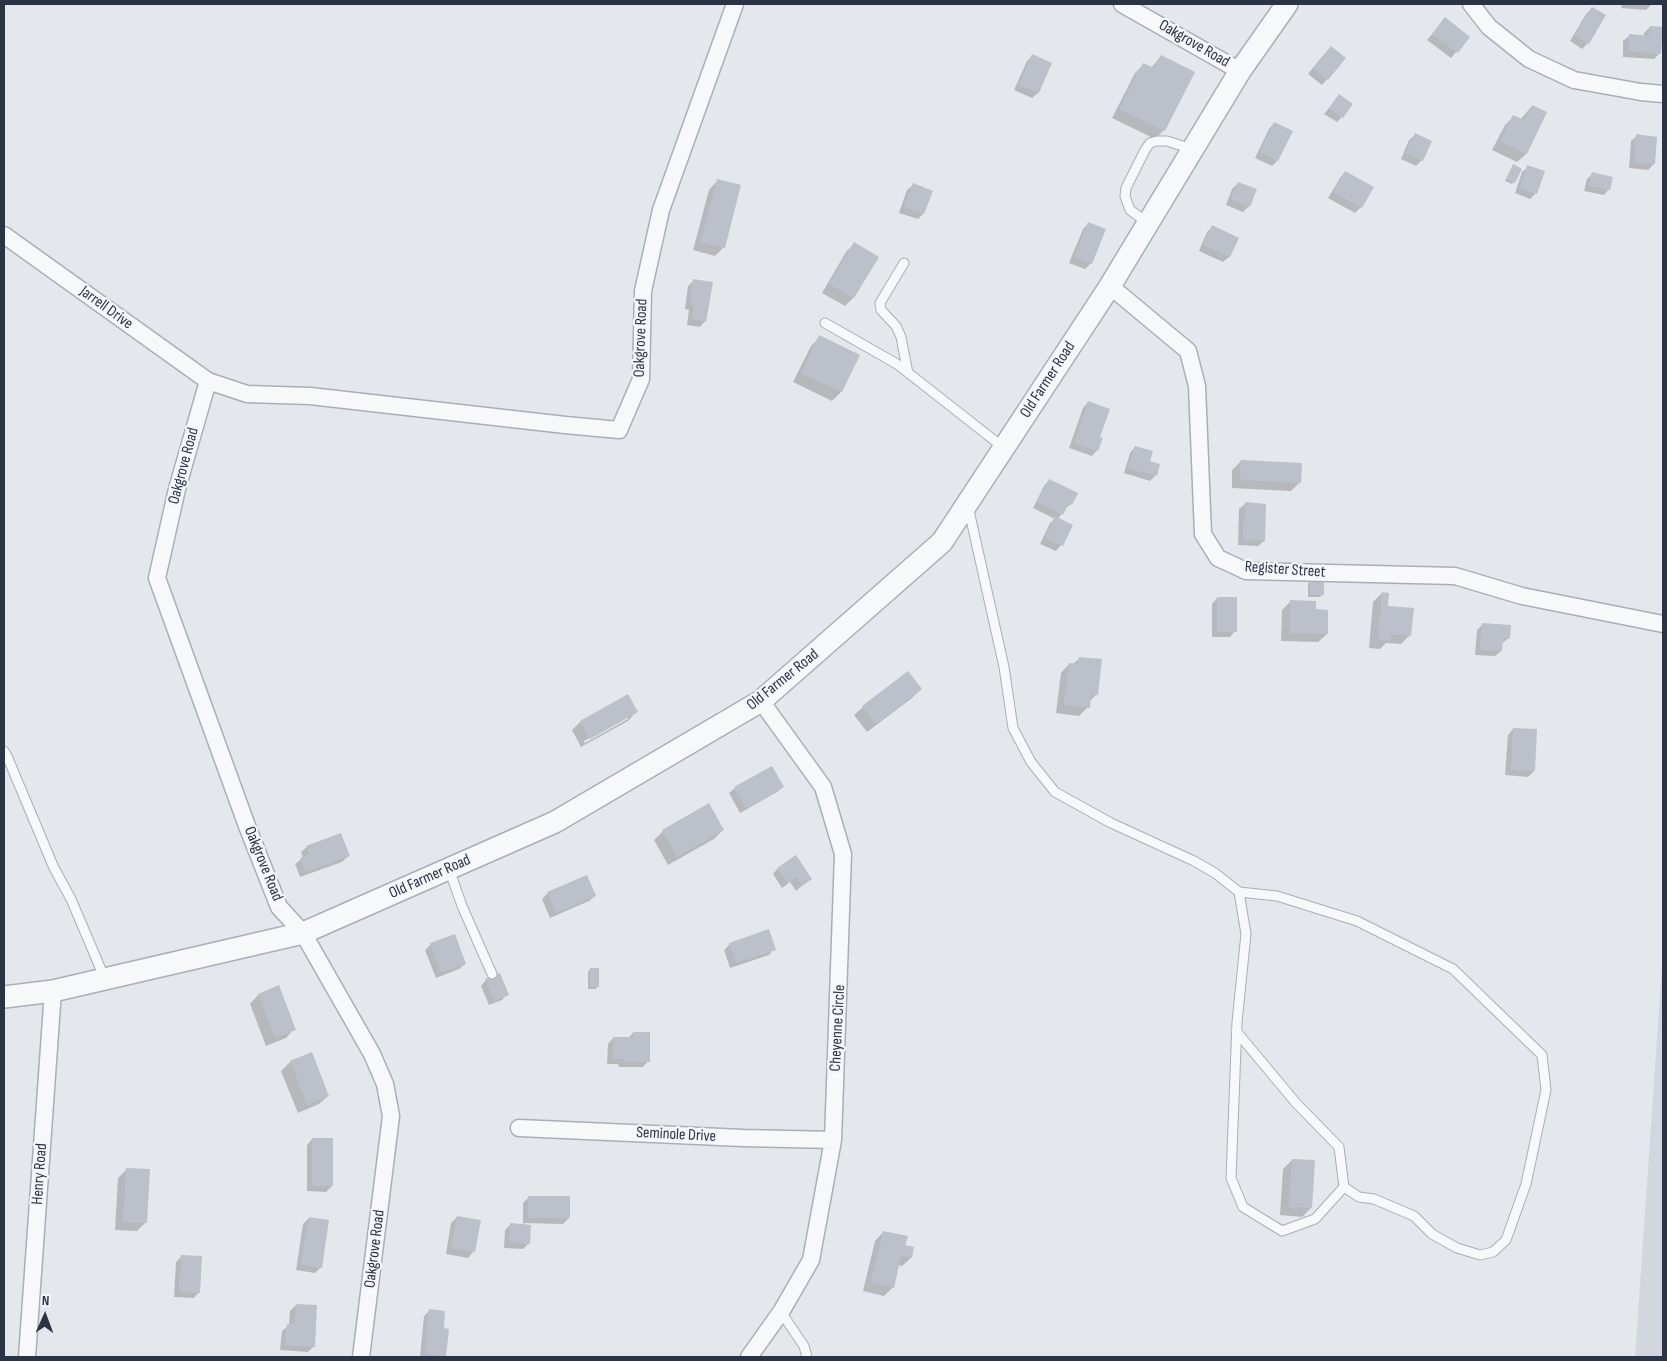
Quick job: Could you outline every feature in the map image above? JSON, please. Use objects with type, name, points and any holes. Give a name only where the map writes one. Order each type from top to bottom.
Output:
[{"type":"street","name":"Oakgrove Road","points":[[362,1357],[391,1116],[384,1084],[372,1054],[303,933],[279,907],[247,826],[157,578],[177,489],[208,381],[247,394],[310,396],[619,430],[641,379],[642,291],[661,210],[735,4]]},
{"type":"street","name":"Oakgrove Road","points":[[1122,4],[1240,71]]},
{"type":"street","name":"Old Farmer Road","points":[[4,997],[53,991],[303,933],[555,822],[761,701],[942,542],[1110,286],[1240,71],[1287,4]]},
{"type":"street","points":[[1471,4],[1489,27],[1529,59],[1574,80],[1640,92],[1663,94]]},
{"type":"street","name":"Jarrell Drive","points":[[4,235],[208,381]]},
{"type":"street","name":"Register Street","points":[[1110,286],[1188,351],[1196,386],[1203,534],[1218,558],[1246,571],[1456,576],[1522,596],[1663,624]]},
{"type":"street","name":"Cheyenne Circle","points":[[749,1357],[781,1312],[811,1260],[833,1140],[843,854],[823,786],[761,701]]},
{"type":"street","name":"Henry Road","points":[[27,1357],[53,991]]},
{"type":"street","name":"Seminole Drive","points":[[519,1128],[833,1140]]},
{"type":"lane","points":[[1148,223],[1130,210],[1125,196],[1126,188],[1145,150],[1150,143],[1157,141],[1167,141],[1193,149]]},
{"type":"lane","points":[[904,263],[880,303],[881,310],[896,326],[901,337],[908,373]]},
{"type":"lane","points":[[825,323],[897,364],[1004,448]]},
{"type":"lane","points":[[968,503],[1004,667],[1014,728],[1031,762],[1055,792],[1111,823],[1194,861],[1215,873],[1239,892],[1277,896],[1357,921],[1453,969],[1542,1055],[1546,1090],[1526,1184],[1506,1240],[1493,1252],[1480,1255],[1458,1248],[1432,1234],[1414,1216],[1374,1199],[1359,1197],[1344,1187],[1339,1148],[1296,1103],[1236,1031]]},
{"type":"lane","points":[[4,751],[54,868],[71,899],[105,979]]},
{"type":"lane","points":[[449,869],[462,906],[492,974]]},
{"type":"lane","points":[[1239,892],[1246,934],[1236,1031],[1230,1178],[1243,1207],[1282,1231],[1315,1219],[1344,1187]]},
{"type":"lane","points":[[781,1312],[804,1346],[808,1357]]},
{"type":"shaded area","points":[[1663,952],[1663,1357],[1635,1357]]},
{"type":"building","points":[[1592,7],[1606,15],[1589,44],[1574,35]]},
{"type":"building","points":[[1445,17],[1470,37],[1458,53],[1432,34]]},
{"type":"building","points":[[1650,26],[1663,27],[1661,54],[1628,51],[1629,34],[1649,36]]},
{"type":"building","points":[[1331,46],[1346,58],[1328,80],[1313,68]]},
{"type":"building","points":[[1032,54],[1052,63],[1039,93],[1019,85]]},
{"type":"building","points":[[1161,55],[1195,72],[1165,131],[1119,109],[1143,63],[1154,68]]},
{"type":"building","points":[[1339,94],[1353,104],[1343,118],[1329,108]]},
{"type":"building","points":[[1532,105],[1547,112],[1527,154],[1500,141],[1513,115],[1524,120]]},
{"type":"building","points":[[1274,122],[1293,131],[1278,161],[1260,152]]},
{"type":"building","points":[[1415,133],[1432,141],[1423,161],[1405,153]]},
{"type":"building","points":[[1636,134],[1657,137],[1655,164],[1634,163]]},
{"type":"building","points":[[1513,164],[1522,169],[1515,183],[1506,179]]},
{"type":"building","points":[[1527,165],[1545,171],[1537,194],[1520,188]]},
{"type":"building","points":[[1345,171],[1374,187],[1362,208],[1333,192]]},
{"type":"building","points":[[1592,172],[1613,177],[1610,190],[1589,186]]},
{"type":"building","points":[[717,179],[741,185],[725,248],[701,242]]},
{"type":"building","points":[[1238,182],[1257,189],[1250,207],[1231,199]]},
{"type":"building","points":[[913,183],[933,191],[924,214],[904,207]]},
{"type":"building","points":[[1088,222],[1106,229],[1092,264],[1074,257]]},
{"type":"building","points":[[1212,225],[1239,238],[1230,257],[1203,245]]},
{"type":"building","points":[[854,242],[879,257],[854,298],[829,284]]},
{"type":"building","points":[[693,279],[713,282],[706,322],[692,319],[694,305],[690,304]]},
{"type":"building","points":[[819,335],[860,355],[842,392],[801,373]]},
{"type":"building","points":[[1088,401],[1110,409],[1100,437],[1103,438],[1098,451],[1074,443]]},
{"type":"building","points":[[1135,446],[1153,451],[1150,461],[1160,464],[1157,476],[1128,468]]},
{"type":"building","points":[[1241,460],[1302,463],[1301,483],[1240,480]]},
{"type":"building","points":[[1049,479],[1078,493],[1072,505],[1069,503],[1063,515],[1037,502]]},
{"type":"building","points":[[1245,502],[1266,504],[1265,541],[1243,540]]},
{"type":"building","points":[[1055,516],[1073,525],[1063,546],[1045,538]]},
{"type":"building","points":[[1310,580],[1324,580],[1324,595],[1310,595]]},
{"type":"building","points":[[1382,592],[1389,593],[1388,606],[1414,608],[1411,636],[1391,634],[1390,641],[1378,640]]},
{"type":"building","points":[[1217,597],[1237,597],[1237,632],[1217,632]]},
{"type":"building","points":[[1290,600],[1316,601],[1316,609],[1328,610],[1328,634],[1290,633]]},
{"type":"building","points":[[1482,623],[1511,625],[1510,639],[1503,638],[1502,651],[1480,650]]},
{"type":"building","points":[[1079,657],[1102,659],[1098,695],[1091,694],[1090,708],[1064,705],[1069,663],[1078,664]]},
{"type":"building","points":[[908,671],[922,689],[876,724],[862,706]]},
{"type":"building","points":[[628,694],[638,712],[590,739],[580,721]]},
{"type":"building","points":[[1513,728],[1537,729],[1535,771],[1511,770]]},
{"type":"building","points":[[772,766],[784,787],[746,808],[734,787]]},
{"type":"building","points":[[709,803],[724,830],[677,857],[662,830]]},
{"type":"building","points":[[341,833],[350,856],[306,872],[300,858],[309,854],[306,846]]},
{"type":"building","points":[[796,855],[812,879],[802,886],[796,877],[788,883],[777,868]]},
{"type":"building","points":[[587,875],[596,896],[556,913],[547,892]]},
{"type":"building","points":[[769,929],[776,950],[736,963],[729,943]]},
{"type":"building","points":[[455,934],[466,964],[441,973],[430,943]]},
{"type":"building","points":[[590,968],[599,968],[599,987],[590,987]]},
{"type":"building","points":[[500,973],[509,995],[495,1001],[485,979]]},
{"type":"building","points":[[279,985],[296,1030],[275,1038],[258,994]]},
{"type":"building","points":[[633,1032],[650,1032],[650,1062],[624,1062],[624,1059],[613,1059],[613,1037],[633,1037]]},
{"type":"building","points":[[312,1052],[329,1096],[307,1105],[290,1061]]},
{"type":"building","points":[[312,1138],[333,1138],[333,1186],[312,1186]]},
{"type":"building","points":[[1292,1159],[1315,1160],[1312,1208],[1289,1207]]},
{"type":"building","points":[[126,1168],[150,1169],[147,1223],[123,1222]]},
{"type":"building","points":[[528,1196],[570,1196],[570,1218],[528,1218]]},
{"type":"building","points":[[457,1216],[481,1220],[475,1252],[451,1248]]},
{"type":"building","points":[[309,1217],[329,1220],[322,1268],[301,1265]]},
{"type":"building","points":[[510,1223],[531,1225],[530,1244],[509,1242]]},
{"type":"building","points":[[883,1231],[908,1236],[905,1245],[914,1247],[912,1258],[901,1256],[894,1288],[871,1282]]},
{"type":"building","points":[[181,1255],[202,1256],[200,1293],[179,1292]]},
{"type":"building","points":[[296,1304],[317,1305],[315,1347],[285,1345],[287,1324],[294,1324]]},
{"type":"building","points":[[429,1309],[445,1311],[444,1328],[449,1329],[446,1356],[425,1354]]}]
